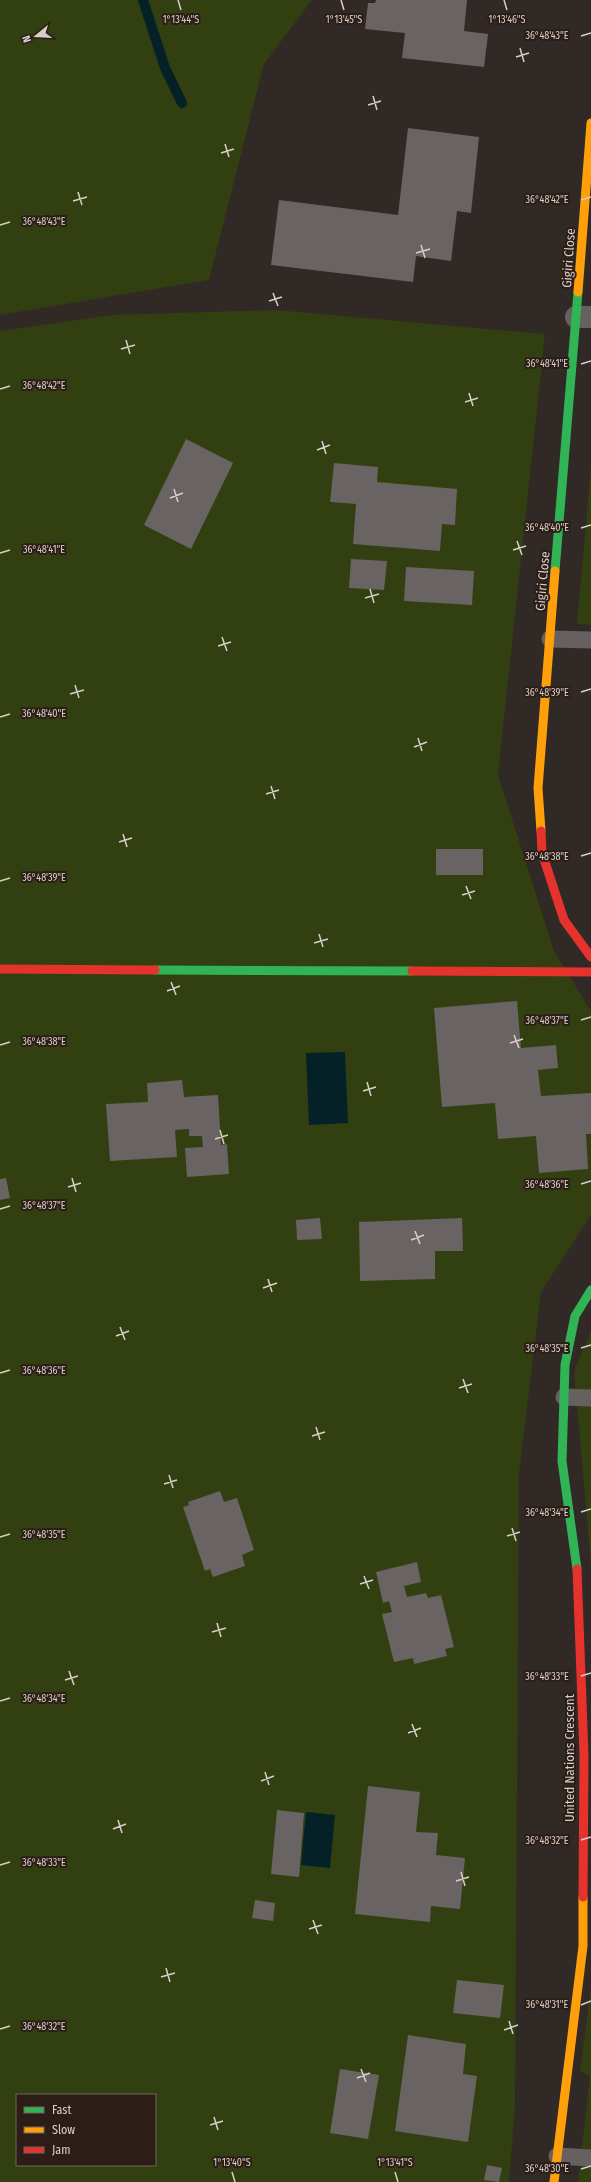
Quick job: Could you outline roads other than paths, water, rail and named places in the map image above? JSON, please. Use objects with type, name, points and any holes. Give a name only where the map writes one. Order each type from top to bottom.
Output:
[{"type":"street","name":"Gigiri Close","points":[[591,123],[584,317],[550,639],[538,788],[542,853],[564,920],[591,957]]},
{"type":"street","points":[[0,969],[591,972]]},
{"type":"street","name":"United Nations Crescent","points":[[554,2182],[582,1946],[587,1783],[585,1582],[562,1461],[564,1397],[566,1365],[576,1316],[591,1290]]},
{"type":"lane","points":[[550,639],[591,640]]},
{"type":"lane","points":[[564,1397],[591,1398]]},
{"type":"lane","points":[[557,2156],[591,2158]]},
{"type":"water","points":[[345,1052],[348,1123],[309,1125],[306,1053]]},
{"type":"water","points":[[306,1812],[335,1815],[330,1868],[301,1865]]},
{"type":"waterway","points":[[143,0],[165,68],[182,103]]}]
